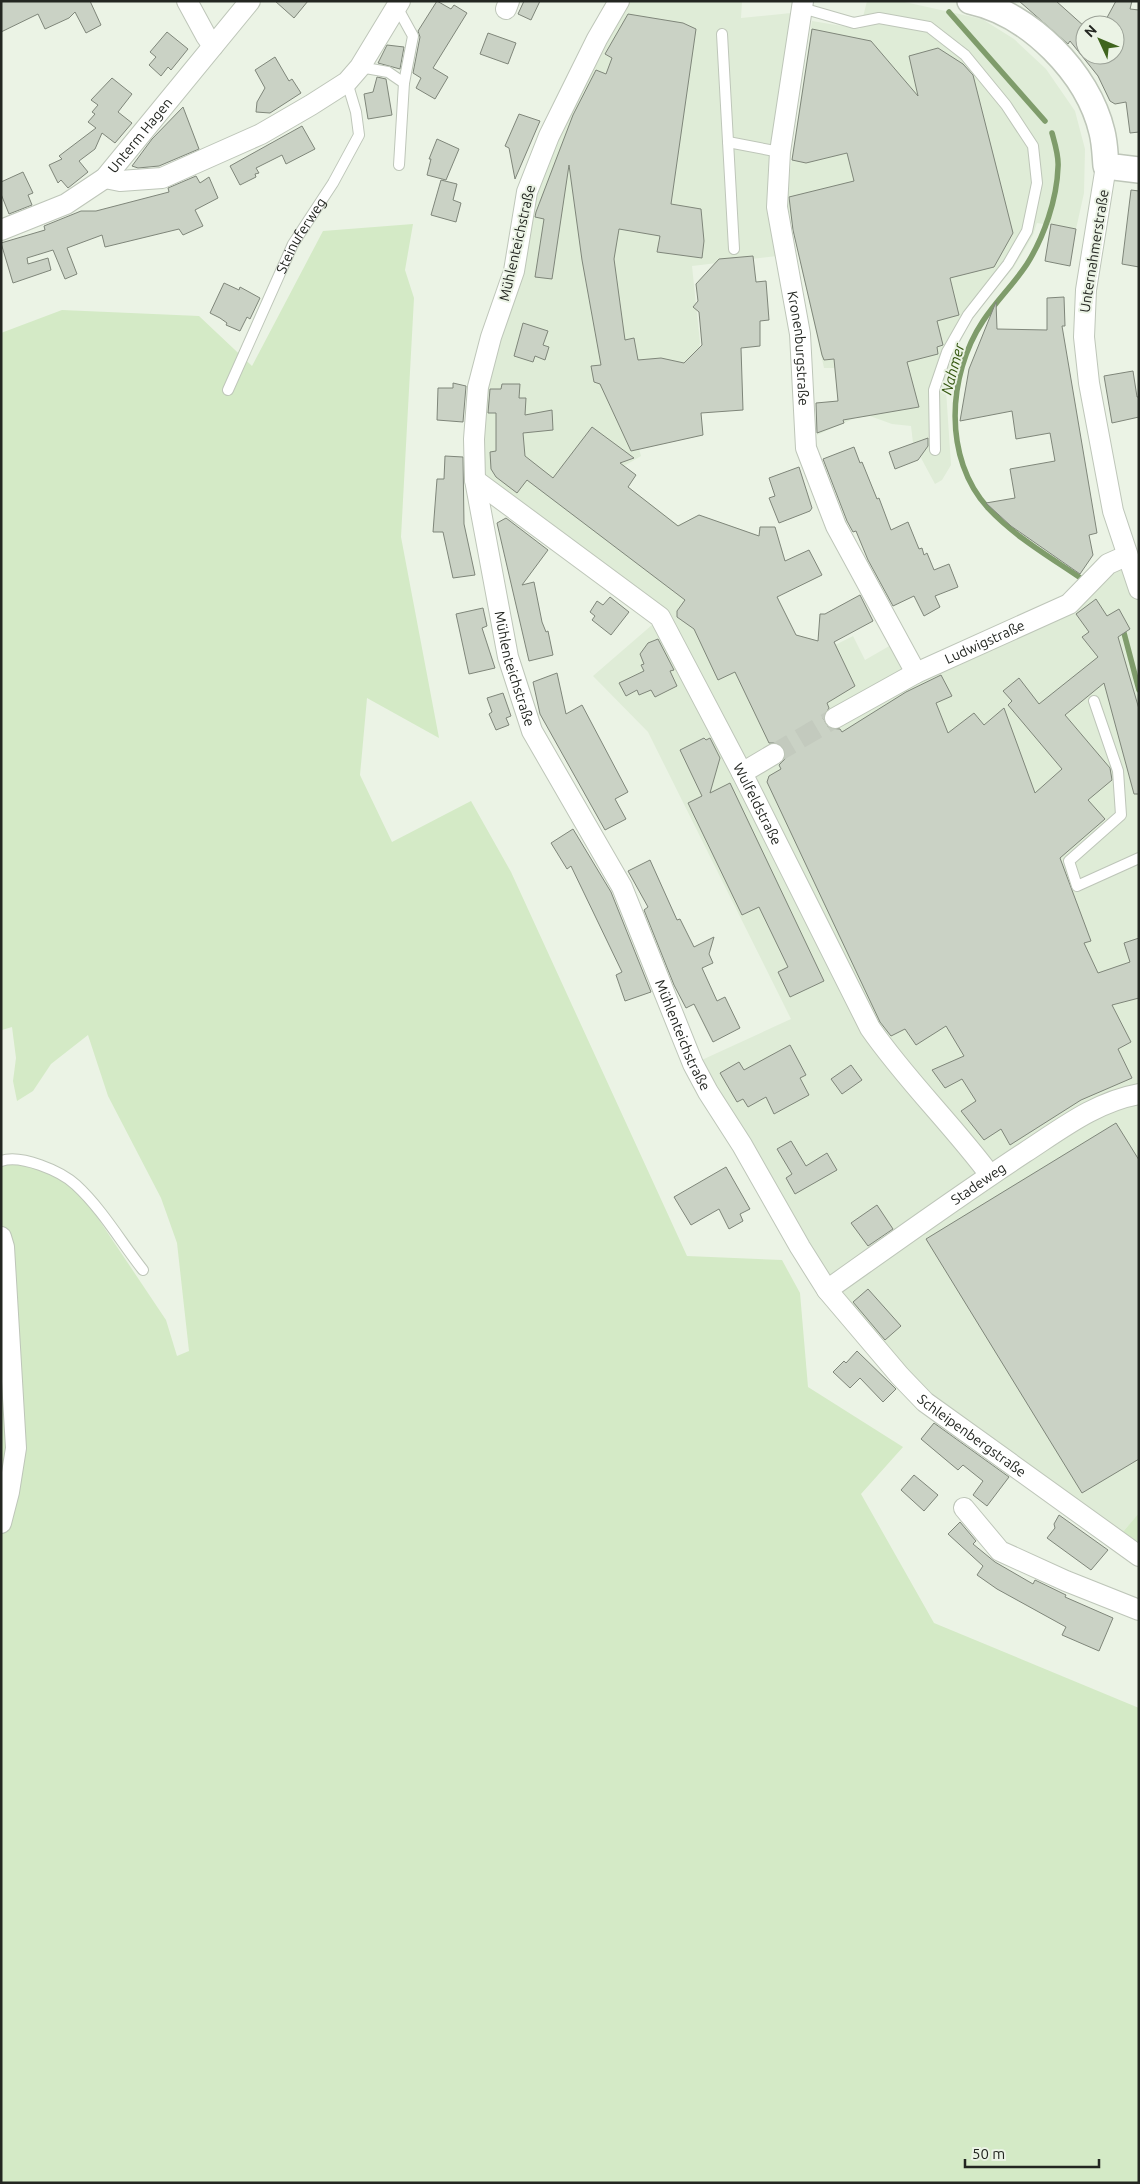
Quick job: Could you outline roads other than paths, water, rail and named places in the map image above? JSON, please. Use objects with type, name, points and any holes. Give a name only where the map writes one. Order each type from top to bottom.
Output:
[{"type":"street","points":[[187,1],[213,46]]},
{"type":"street","name":"Unterm Hagen","points":[[1,230],[66,204],[105,178],[250,1]]},
{"type":"street","name":"Mühlenteichstraße","points":[[619,1],[597,39],[566,102],[527,192],[514,271],[491,338],[478,387],[474,439],[475,480],[508,657],[532,731],[622,887],[693,1064],[742,1145],[800,1248],[827,1290]]},
{"type":"street","name":"Unternahmerstraße","points":[[984,3],[1038,36],[1076,77],[1091,103],[1102,130],[1106,166],[1086,290],[1084,337],[1089,383],[1113,511],[1126,556],[1139,589]]},
{"type":"street","points":[[105,178],[120,181],[162,178],[261,134],[353,75],[399,4]]},
{"type":"street","name":"Kronenburgstraße","points":[[803,5],[780,152],[777,207],[800,334],[806,448],[836,526],[916,673]]},
{"type":"street","points":[[1106,166],[1139,170]]},
{"type":"street","name":"Wulfeldstraße","points":[[475,480],[660,617],[742,773],[870,1028],[885,1050],[962,1137],[990,1175]]},
{"type":"street","name":"Ludwigstraße","points":[[835,718],[916,673],[1069,604],[1108,564],[1126,556]]},
{"type":"street","points":[[742,773],[774,754]]},
{"type":"street","name":"Stadeweg","points":[[827,1290],[990,1175],[1088,1112],[1107,1102],[1139,1094]]},
{"type":"street","points":[[1,1237],[4,1247],[16,1448],[9,1492],[1,1522]]},
{"type":"street","name":"Schleipenbergstraße","points":[[827,1290],[900,1376],[925,1402],[1139,1556]]},
{"type":"street","points":[[964,1508],[1000,1551],[1066,1582],[1139,1610]]},
{"type":"lane","points":[[399,4],[413,36],[404,83],[399,165]]},
{"type":"lane","points":[[803,5],[854,23],[879,18],[929,27],[965,56],[1006,105],[1033,146],[1037,183],[1028,231],[1008,264],[968,315],[947,352],[934,390],[935,450]]},
{"type":"lane","points":[[722,34],[734,249]]},
{"type":"lane","points":[[353,75],[388,72],[404,83]]},
{"type":"lane","name":"Steinuferweg","points":[[228,390],[293,244],[333,183],[359,134],[353,75]]},
{"type":"lane","points":[[728,142],[780,152]]},
{"type":"lane","points":[[1094,701],[1118,771],[1121,815],[1069,860],[1077,886],[1139,858]]},
{"type":"lane","points":[[1,1161],[10,1158],[38,1164],[75,1184],[143,1270]]},
{"type":"waterway","name":"Nahmer","points":[[949,12],[1045,121]]},
{"type":"waterway","name":"Nahmer","points":[[1052,133],[1058,167],[1049,217],[1039,242],[1027,264],[983,321],[971,343],[962,366],[955,416],[957,442],[963,466],[973,488],[988,508],[1021,537],[1082,579]]},
{"type":"waterway","name":"Nahmer","points":[[1124,633],[1139,690]]},
{"type":"tunnel","points":[[774,754],[835,718]]}]
